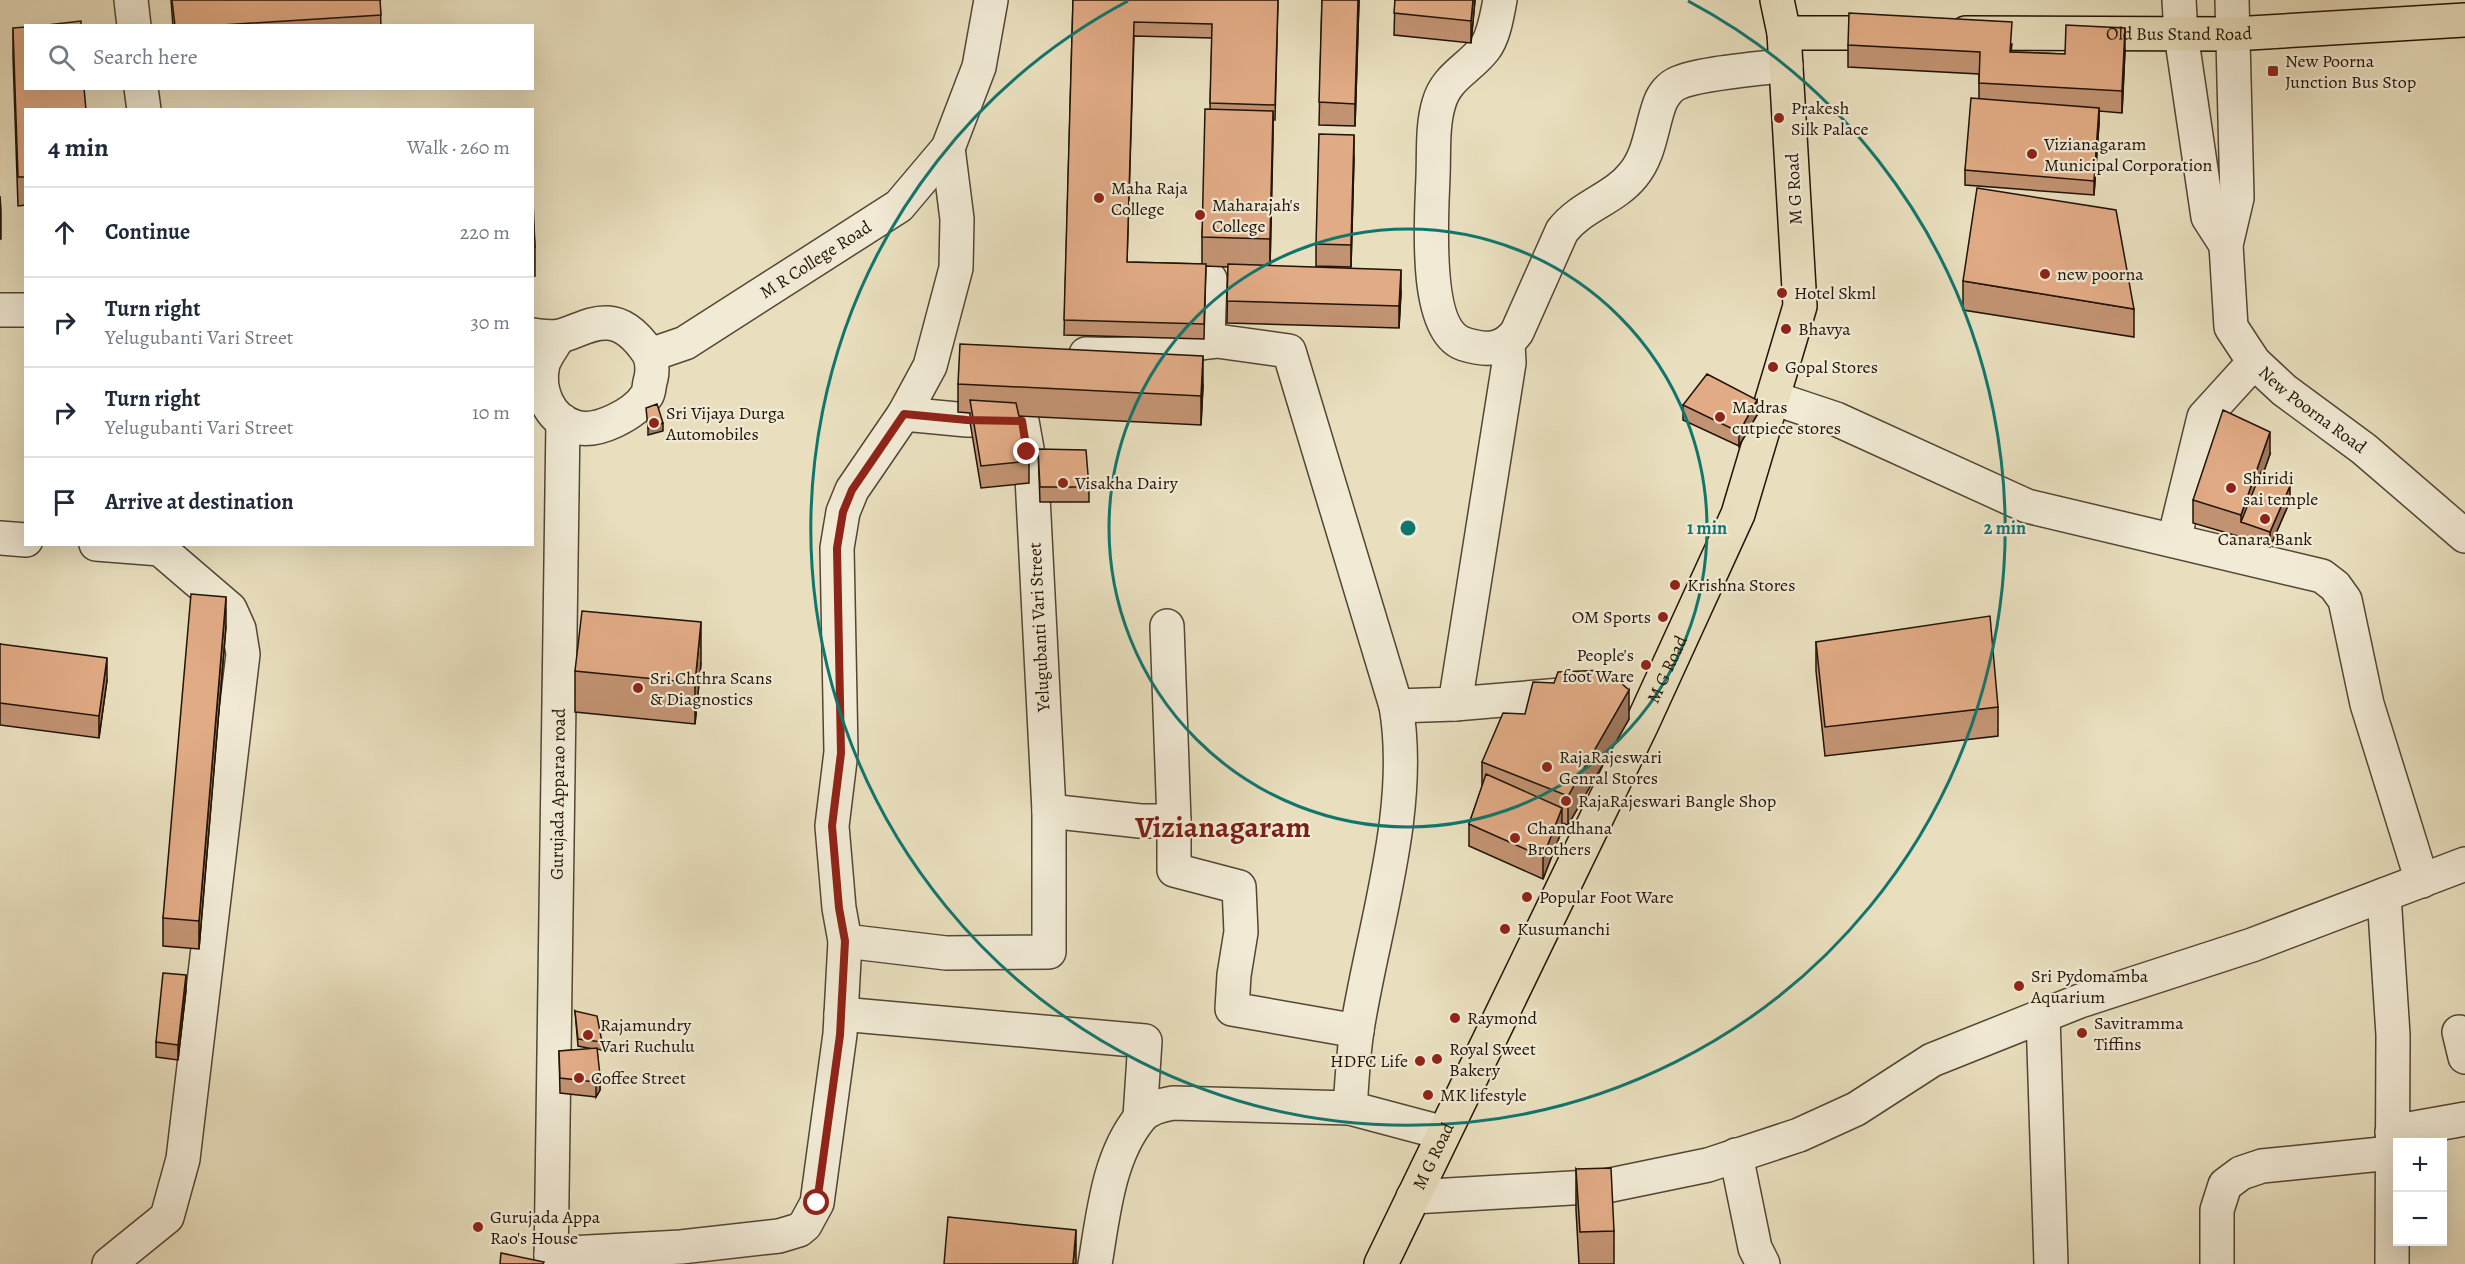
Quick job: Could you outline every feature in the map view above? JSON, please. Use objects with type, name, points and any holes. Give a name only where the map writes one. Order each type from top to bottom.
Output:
[{"type":"main road","name":"M G Road","points":[[1381,1264],[1642,724],[1738,514],[1800,306],[1784,33],[1777,0]]},
{"type":"main road","name":"Old Bus Stand Road","points":[[1784,33],[2233,34],[2465,20]]},
{"type":"street","points":[[131,0],[134,24]]},
{"type":"street","name":"M R College Road","points":[[650,355],[685,343],[899,206],[948,148],[979,67],[991,0]]},
{"type":"street","points":[[1500,0],[1489,42],[1453,77],[1438,103],[1431,254],[1441,314],[1449,332],[1461,343],[1477,347],[1502,347],[1508,343],[1517,332],[1562,231],[1570,219],[1625,185],[1635,174],[1645,157],[1661,102],[1668,90],[1678,83],[1694,79],[1786,65]]},
{"type":"street","points":[[2179,0],[2181,34],[2208,217],[2226,245]]},
{"type":"street","points":[[2226,245],[2237,198],[2232,0]]},
{"type":"street","points":[[141,90],[144,108]]},
{"type":"street","points":[[551,1259],[779,1236],[799,1230],[805,1225],[817,1203],[841,1014],[845,941],[839,908],[832,826],[841,753],[837,548],[843,512],[852,490],[904,414],[930,366],[956,268],[957,219],[948,148]]},
{"type":"street","name":"New Poorna Road","points":[[2226,245],[2232,327],[2254,362],[2284,390],[2364,449],[2465,536]]},
{"type":"street","points":[[1199,343],[1208,336],[1210,279]]},
{"type":"street","points":[[0,310],[24,310]]},
{"type":"street","points":[[609,323],[623,328],[639,340],[650,355],[652,375],[647,395],[632,410],[598,426],[576,428],[563,421],[548,406],[540,386],[546,336],[585,325],[609,323]]},
{"type":"street","points":[[1050,352],[1096,354],[1180,350],[1199,343],[1217,341],[1289,351],[1396,706],[1402,765],[1384,899],[1357,1031],[1350,1108]]},
{"type":"street","points":[[1455,704],[1509,363],[1508,343]]},
{"type":"street","points":[[935,345],[970,347]]},
{"type":"street","points":[[2174,540],[2205,417],[2254,362]]},
{"type":"street","points":[[1773,398],[1836,419],[2027,506],[2322,576],[2335,586],[2345,600],[2367,704],[2422,881]]},
{"type":"street","name":"Yelugubanti Vari Street","points":[[845,941],[946,953],[1048,952],[1049,811],[1032,477],[1022,421],[967,420],[904,414]]},
{"type":"street","name":"Gurujada Apparao road","points":[[551,1259],[563,421]]},
{"type":"street","points":[[0,538],[24,540]]},
{"type":"street","points":[[109,1264],[167,1217],[183,1159],[243,654],[239,629],[230,609],[160,547],[139,546]]},
{"type":"street","points":[[1167,626],[1174,870],[1239,886],[1241,932],[1234,975],[1232,1009],[1357,1031]]},
{"type":"street","points":[[1396,706],[1455,704],[1564,694],[1610,699],[1642,724]]},
{"type":"street","points":[[1049,811],[1140,821],[1174,821]]},
{"type":"street","points":[[1413,1197],[1606,1186],[1708,1165],[1798,1135],[1857,1109],[1932,1060],[2080,1001],[2252,945],[2465,864]]},
{"type":"street","points":[[2384,895],[2393,1035],[2391,1264]]},
{"type":"street","points":[[841,1014],[1145,1041],[1140,1117],[1108,1185],[1095,1264]]},
{"type":"street","points":[[2043,1016],[2051,1264]]},
{"type":"street","points":[[1140,1117],[1155,1107],[1173,1102],[1350,1108],[1444,1133]]},
{"type":"street","points":[[2217,1264],[2217,1210],[2225,1185],[2241,1173],[2262,1166],[2392,1142],[2465,1119]]},
{"type":"street","points":[[1736,1155],[1755,1248],[1763,1264]]},
{"type":"building","points":[[172,0],[380,0],[381,15],[238,24],[175,24]]},
{"type":"building","name":"Maha Raja College","points":[[1073,0],[1278,0],[1275,105],[1210,103],[1212,24],[1134,22],[1127,262],[1206,264],[1204,324],[1064,320]]},
{"type":"building","points":[[1322,0],[1358,0],[1355,104],[1319,102]]},
{"type":"building","points":[[1395,0],[1473,0],[1471,21],[1394,13]]},
{"type":"building","points":[[1849,13],[2012,22],[2010,52],[2065,54],[2066,25],[2125,28],[2122,91],[1979,83],[1980,52],[1848,45]]},
{"type":"building","points":[[81,21],[81,24],[55,24]]},
{"type":"building","points":[[24,27],[24,90],[84,90],[86,108],[24,108],[24,177],[18,177],[13,28]]},
{"type":"building","name":"Vizianagaram Municipal Corporation","points":[[1971,98],[2099,108],[2094,181],[1965,170]]},
{"type":"building","points":[[1205,109],[1273,111],[1270,239],[1202,237]]},
{"type":"building","points":[[1319,134],[1354,135],[1351,245],[1316,244]]},
{"type":"building","name":"new poorna","points":[[1977,188],[2116,210],[2134,309],[1963,281]]},
{"type":"building","points":[[1228,264],[1401,270],[1399,306],[1227,301]]},
{"type":"building","points":[[960,344],[1203,356],[1201,396],[958,384]]},
{"type":"building","points":[[1707,374],[1757,400],[1739,432],[1683,405]]},
{"type":"building","points":[[970,400],[1016,403],[1029,461],[981,466]]},
{"type":"building","points":[[657,404],[663,423],[648,428],[646,408]]},
{"type":"building","name":"Shiridi sai temple","points":[[2223,410],[2270,432],[2241,515],[2193,500]]},
{"type":"building","points":[[1038,449],[1086,450],[1089,487],[1040,487]]},
{"type":"building","points":[[2261,472],[2290,486],[2270,532],[2241,522]]},
{"type":"building","points":[[191,594],[226,597],[199,921],[163,918]]},
{"type":"building","points":[[582,611],[701,622],[695,683],[575,671]]},
{"type":"building","points":[[1990,616],[1998,707],[1825,727],[1816,642]]},
{"type":"building","points":[[0,644],[107,658],[99,716],[0,703]]},
{"type":"building","name":"RajaRajeswari Genral Stores","points":[[1606,670],[1629,690],[1568,796],[1482,762],[1503,713],[1525,714],[1533,682],[1554,683],[1558,672]]},
{"type":"building","points":[[1486,774],[1562,808],[1543,857],[1469,824]]},
{"type":"building","points":[[163,973],[186,975],[178,1045],[156,1042]]},
{"type":"building","name":"Rajamundry Vari Ruchulu","points":[[575,1011],[597,1016],[602,1042],[578,1039]]},
{"type":"building","points":[[597,1048],[600,1075],[596,1082],[560,1078],[559,1051]]},
{"type":"building","points":[[1611,1168],[1614,1231],[1580,1232],[1576,1169]]},
{"type":"building","points":[[948,1217],[1076,1230],[1073,1264],[944,1264]]},
{"type":"building","points":[[501,1253],[544,1262],[543,1264],[500,1264]]},
{"type":"place","name":"New Poorna Junction Bus Stop","points":[[2273,71]]},
{"type":"place","name":"Prakesh Silk Palace","points":[[1779,118]]},
{"type":"place","name":"Vizianagaram Municipal Corporation","points":[[2032,154]]},
{"type":"place","name":"Maha Raja College","points":[[1099,198]]},
{"type":"place","name":"Maharajah's College","points":[[1200,215]]},
{"type":"place","name":"new poorna","points":[[2045,274]]},
{"type":"place","name":"Hotel Skml","points":[[1782,293]]},
{"type":"place","name":"Bhavya","points":[[1786,329]]},
{"type":"place","name":"Gopal Stores","points":[[1773,367]]},
{"type":"place","name":"Madras cutpiece stores","points":[[1720,417]]},
{"type":"place","name":"Sri Vijaya Durga Automobiles","points":[[654,423]]},
{"type":"place","name":"Visakha Dairy","points":[[1063,483]]},
{"type":"place","name":"Shiridi sai temple","points":[[2231,488]]},
{"type":"place","name":"Canara Bank","points":[[2265,519]]},
{"type":"place","name":"Krishna Stores","points":[[1675,585]]},
{"type":"place","name":"OM Sports","points":[[1663,617]]},
{"type":"place","name":"People's foot Ware","points":[[1646,665]]},
{"type":"place","name":"Sri Chthra Scans & Diagnostics","points":[[638,688]]},
{"type":"place","name":"RajaRajeswari Genral Stores","points":[[1547,767]]},
{"type":"place","name":"RajaRajeswari Bangle Shop","points":[[1566,801]]},
{"type":"place","name":"Chandhana Brothers","points":[[1515,838]]},
{"type":"place","name":"Popular Foot Ware","points":[[1527,897]]},
{"type":"place","name":"Kusumanchi","points":[[1505,929]]},
{"type":"place","name":"Sri Pydomamba Aquarium","points":[[2019,986]]},
{"type":"place","name":"Raymond","points":[[1455,1018]]},
{"type":"place","name":"Savitramma Tiffins","points":[[2082,1033]]},
{"type":"place","name":"Rajamundry Vari Ruchulu","points":[[588,1035]]},
{"type":"place","name":"Royal Sweet Bakery","points":[[1437,1059]]},
{"type":"place","name":"HDFC Life","points":[[1420,1061]]},
{"type":"place","name":"Coffee Street","points":[[579,1078]]},
{"type":"place","name":"MK lifestyle","points":[[1428,1095]]},
{"type":"place","name":"Gurujada Appa Rao's House","points":[[478,1227]]},
{"type":"district","name":"Vizianagaram","points":[[1223,827]]},
{"type":"route","points":[[817,1203],[840,1035],[845,941],[839,908],[832,826],[841,753],[837,548],[843,512],[852,490],[904,414],[967,420],[1022,421],[1027,452]]}]
